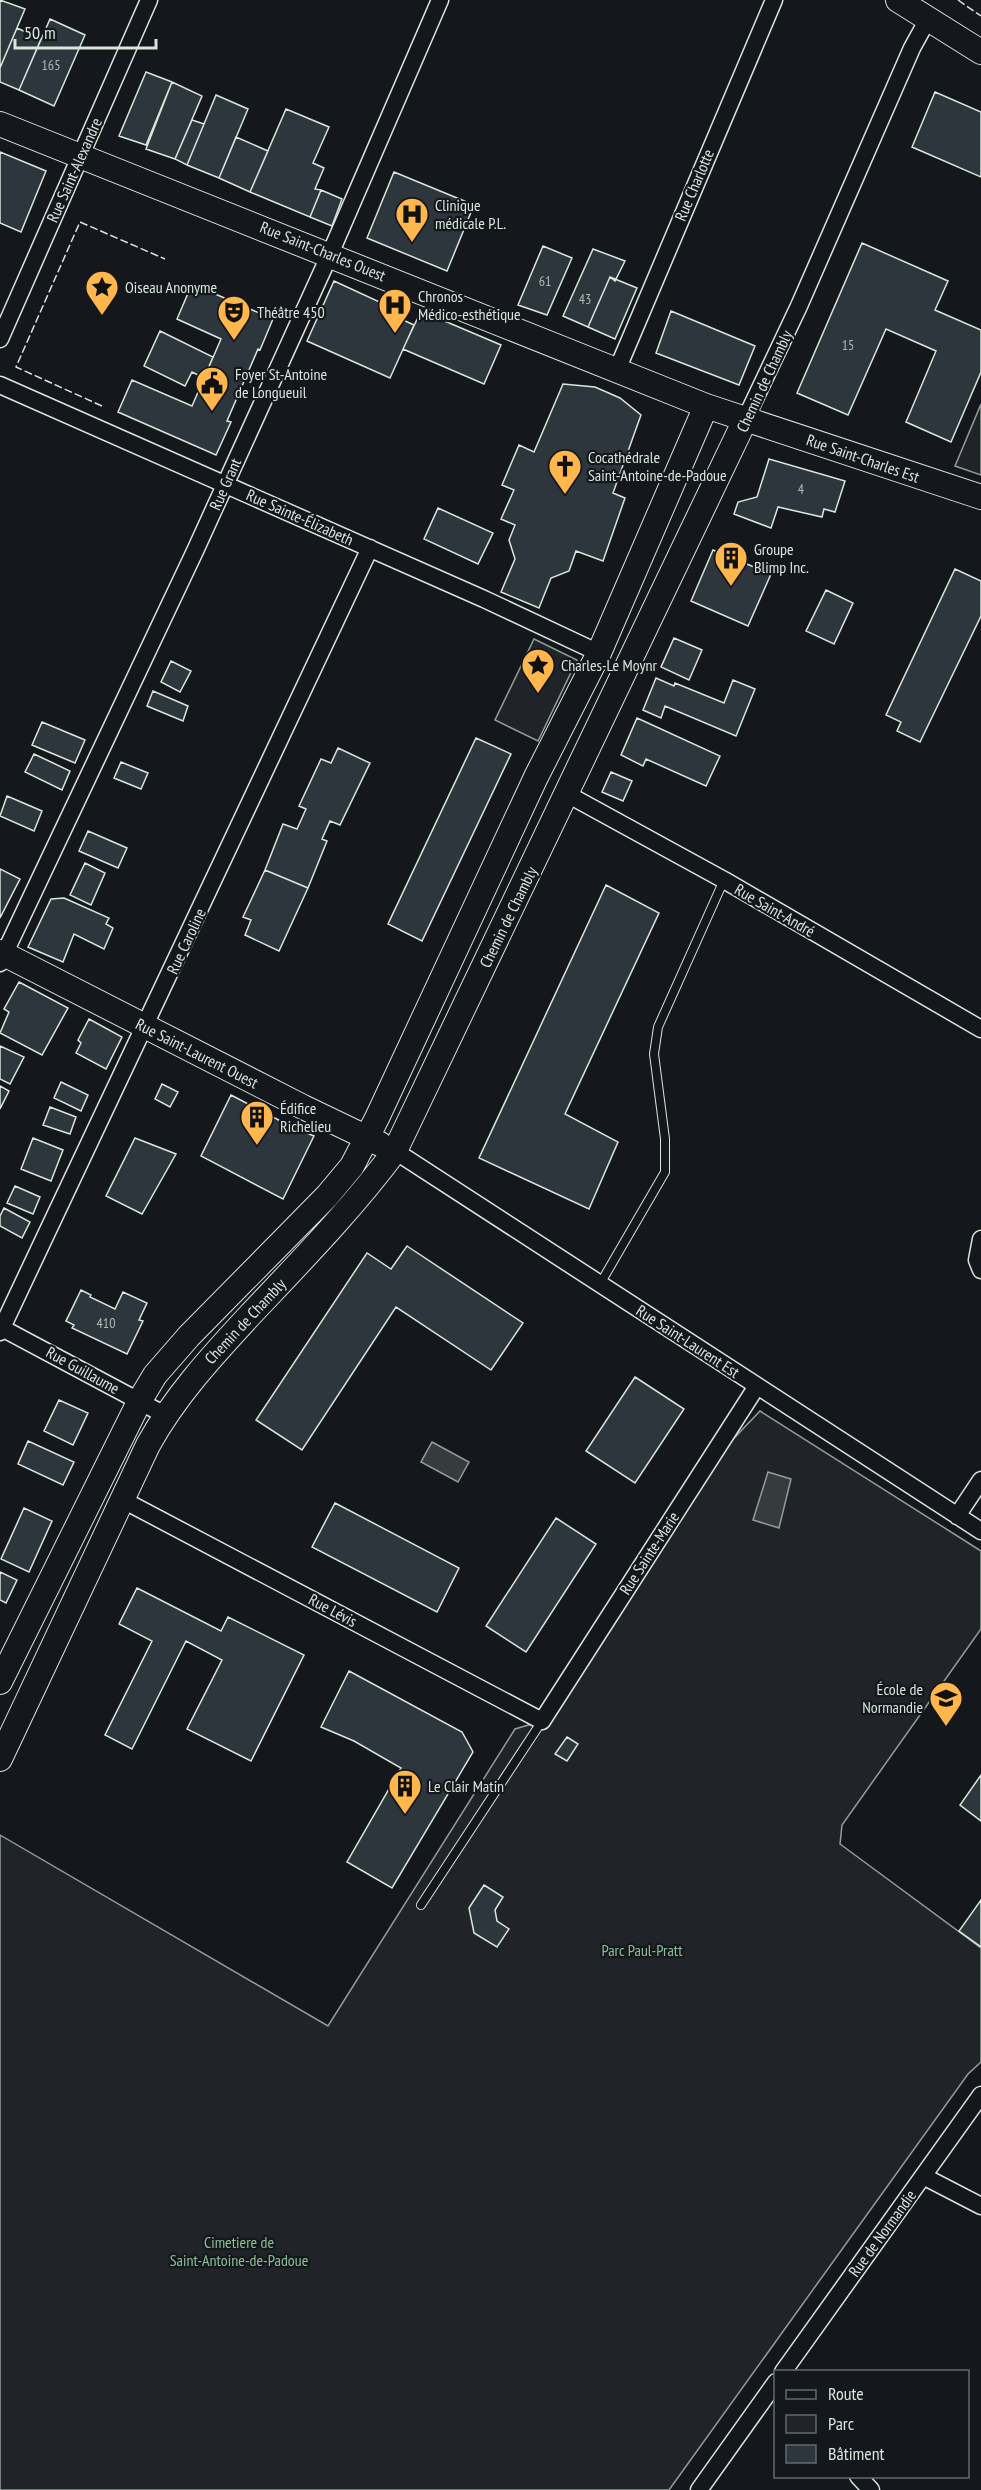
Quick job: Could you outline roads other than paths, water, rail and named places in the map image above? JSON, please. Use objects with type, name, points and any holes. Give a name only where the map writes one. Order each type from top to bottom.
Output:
[{"type":"main road","points":[[898,0],[981,52]]},
{"type":"main road","name":"Rue Saint-Charles Ouest","points":[[0,124],[745,420]]},
{"type":"main road","name":"Chemin de Chambly","points":[[0,1682],[140,1400],[155,1376],[189,1336],[327,1196],[352,1166],[536,777],[599,653],[706,406]]},
{"type":"main road","name":"Rue Saint-Charles Est","points":[[745,420],[777,428],[981,497]]},
{"type":"main road","name":"Chemin de Chambly","points":[[0,1759],[148,1445],[165,1415],[208,1360],[365,1191],[395,1151],[745,420]]},
{"type":"main road","name":"Rue Saint-Laurent Ouest","points":[[2,957],[395,1151]]},
{"type":"street","name":"Rue Saint-Alexandre","points":[[0,339],[149,0]]},
{"type":"street","name":"Rue Grant","points":[[2,957],[225,484],[330,254],[441,0]]},
{"type":"street","name":"Rue Charlotte","points":[[617,370],[774,0]]},
{"type":"street","name":"Chemin de Chambly","points":[[745,420],[799,306],[912,48],[928,19]]},
{"type":"street","name":"Rue Sainte-Élizabeth","points":[[0,385],[370,548],[599,653]]},
{"type":"street","name":"Rue Caroline","points":[[1,1329],[370,548]]},
{"type":"street","name":"Rue Saint-André","points":[[567,794],[724,880],[981,1029]]},
{"type":"street","name":"Rue Saint-Laurent Est","points":[[395,1151],[981,1531]]},
{"type":"street","points":[[981,1239],[977,1260],[981,1270]]},
{"type":"street","name":"Rue Guillaume","points":[[1,1329],[165,1415]]},
{"type":"street","name":"Rue Sainte-Marie","points":[[542,1721],[757,1386]]},
{"type":"street","points":[[957,1516],[981,1480]]},
{"type":"street","name":"Rue Lévis","points":[[123,1500],[542,1721]]},
{"type":"street","name":"Rue de Normandie","points":[[784,2370],[981,2095]]},
{"type":"street","points":[[923,2176],[981,2206]]},
{"type":"street","points":[[699,2490],[773,2392]]},
{"type":"street","points":[[860,2478],[871,2490]]},
{"type":"lane","points":[[600,1284],[665,1172],[665,1139],[654,1054],[658,1027],[724,880]]},
{"type":"lane","points":[[421,1905],[542,1721]]},
{"type":"place","name":"Clinique médicale P.L.","points":[[412,243]]},
{"type":"place","name":"Oiseau Anonyme","points":[[102,316]]},
{"type":"place","name":"Chronos Médico-esthétique","points":[[395,334]]},
{"type":"place","name":"Théâtre 450","points":[[234,341]]},
{"type":"place","name":"Foyer St-Antoine de Longueuil","points":[[212,412]]},
{"type":"place","name":"Cocathédrale Saint-Antoine-de-Padoue","points":[[565,495]]},
{"type":"place","name":"Groupe Blimp Inc.","points":[[731,587]]},
{"type":"place","name":"Charles-Le Moynr","points":[[538,694]]},
{"type":"place","name":"Édifice Richelieu","points":[[257,1146]]},
{"type":"place","name":"École de Normandie","points":[[946,1727]]},
{"type":"place","name":"Le Clair Matin","points":[[405,1815]]},
{"type":"park label","name":"Parc Paul-Pratt","points":[[642,1950]]},
{"type":"park label","name":"Cimetiere de Saint-Antoine-de-Padoue","points":[[239,2251]]}]
